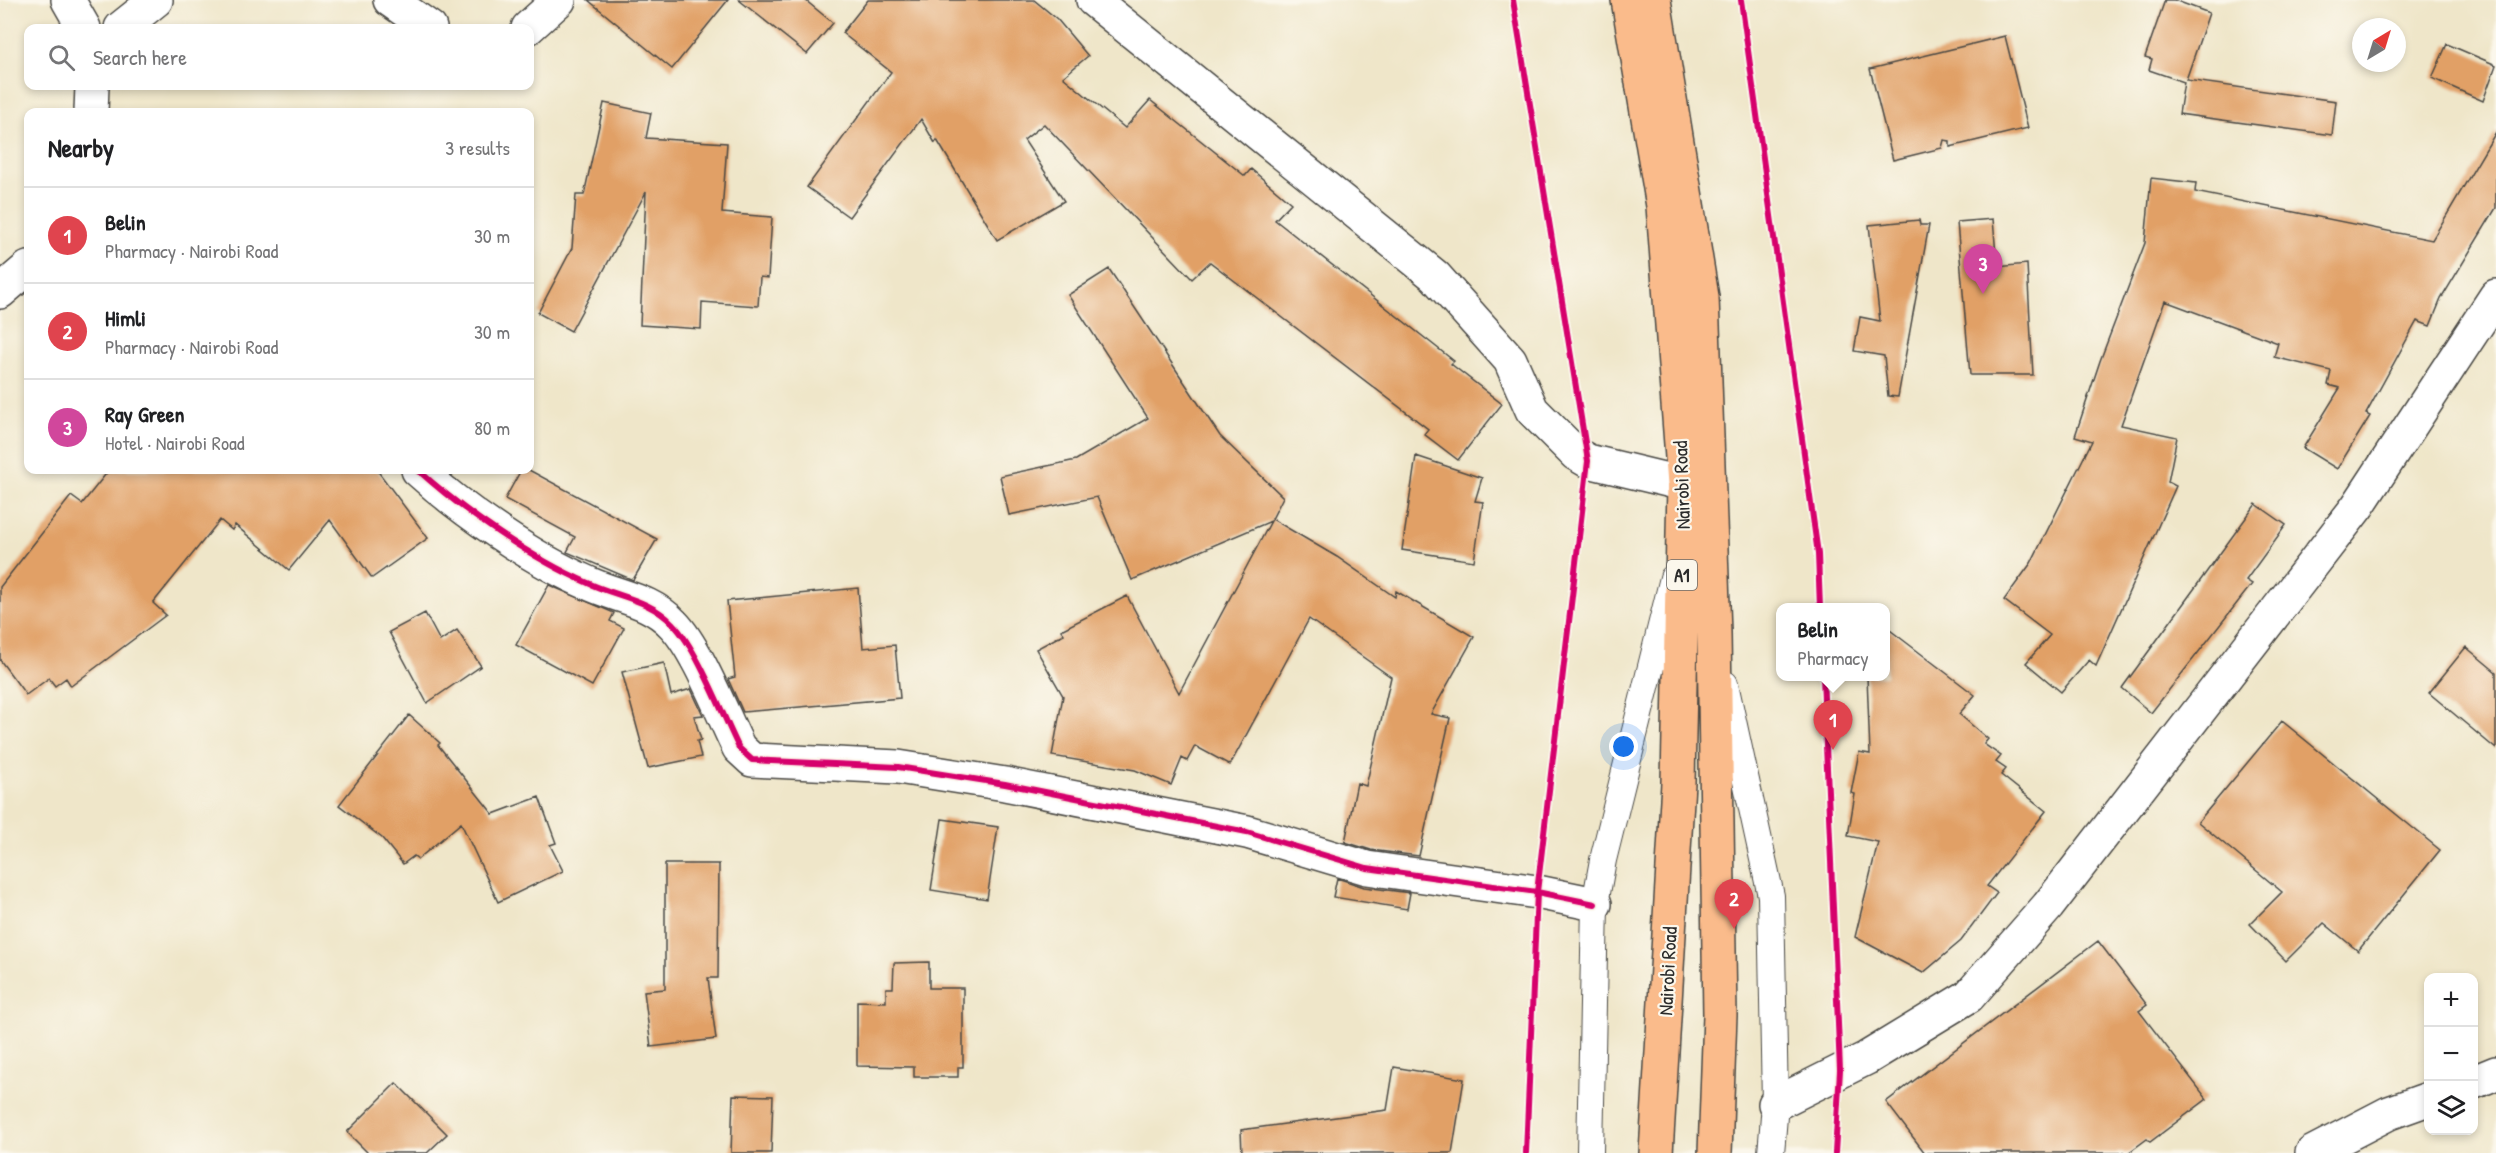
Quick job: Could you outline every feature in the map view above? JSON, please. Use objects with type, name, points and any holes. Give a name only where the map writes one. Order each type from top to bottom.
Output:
[{"type":"highway","name":"Nairobi Road","points":[[1628,0],[1663,206],[1684,484],[1678,783],[1656,1153]]},
{"type":"highway","name":"Nairobi Road","points":[[1654,0],[1702,297],[1714,633],[1720,1015],[1715,1153]]},
{"type":"street","points":[[68,0],[82,24]]},
{"type":"street","points":[[126,24],[156,0]]},
{"type":"street","points":[[390,0],[424,24]]},
{"type":"street","points":[[532,24],[559,0]]},
{"type":"street","points":[[1093,0],[1435,276],[1510,360],[1532,410],[1576,454],[1588,461],[1684,484]]},
{"type":"street","points":[[91,108],[92,90]]},
{"type":"street","points":[[0,292],[24,271]]},
{"type":"street","points":[[1775,1104],[1867,1058],[1969,996],[2048,906],[2357,507],[2496,296]]},
{"type":"street","points":[[422,474],[442,492],[511,540],[587,583],[645,603],[674,624],[694,656],[740,748],[752,760],[771,763],[898,766],[1005,784],[1247,832],[1368,868],[1537,892],[1595,904]]},
{"type":"street","points":[[2476,1081],[2496,1073]]},
{"type":"street","points":[[2313,1153],[2389,1113],[2424,1100]]},
{"type":"lane","points":[[1590,1153],[1595,904],[1603,860],[1683,537]]},
{"type":"lane","points":[[1714,633],[1771,896],[1775,1104],[1771,1153]]},
{"type":"building","points":[[588,0],[728,0],[672,69]]},
{"type":"building","points":[[739,0],[805,0],[833,23],[807,54]]},
{"type":"building","points":[[868,0],[1034,0],[1057,19],[1088,56],[1063,77],[1125,128],[1150,100],[1245,176],[1251,169],[1291,203],[1275,220],[1454,361],[1451,364],[1502,404],[1458,460],[1424,434],[1428,429],[1210,262],[1192,279],[1044,124],[1024,140],[1064,201],[997,240],[937,140],[935,143],[921,119],[849,217],[807,187],[891,72],[842,33]]},
{"type":"building","points":[[2165,0],[2174,0],[2209,13],[2186,80],[2336,101],[2332,135],[2179,114],[2184,82],[2149,70],[2152,59],[2145,57]]},
{"type":"building","points":[[2005,36],[2028,128],[1950,147],[1950,141],[1944,140],[1942,148],[1893,160],[1870,69]]},
{"type":"building","points":[[2447,44],[2496,65],[2483,101],[2432,78]]},
{"type":"building","points":[[604,103],[651,113],[646,138],[727,143],[722,213],[772,217],[768,278],[760,277],[758,306],[702,302],[701,329],[640,325],[646,192],[571,331],[538,313],[572,248],[576,195],[584,195]]},
{"type":"building","points":[[2496,132],[2496,208],[2441,299],[2430,326],[2417,321],[2366,414],[2370,416],[2337,469],[2303,448],[2340,388],[2328,385],[2331,371],[2274,357],[2278,343],[2165,301],[2121,425],[2177,437],[2168,482],[2176,486],[2096,666],[2089,660],[2061,692],[2026,663],[2050,635],[2004,600],[2031,563],[2092,441],[2075,436],[2100,361],[2145,243],[2151,178],[2196,183],[2195,192],[2432,240]]},
{"type":"building","points":[[1993,219],[1997,267],[2027,264],[2033,375],[1970,375],[1957,222]]},
{"type":"building","points":[[1919,220],[1920,225],[1929,225],[1898,397],[1888,396],[1884,356],[1854,351],[1860,317],[1880,321],[1869,225]]},
{"type":"building","points":[[1109,269],[1220,436],[1283,497],[1272,519],[1337,557],[1395,597],[1396,591],[1474,637],[1431,714],[1450,718],[1419,856],[1371,850],[1345,842],[1357,783],[1366,786],[1391,677],[1309,619],[1230,765],[1195,746],[1187,761],[1182,758],[1171,785],[1135,770],[1052,756],[1063,696],[1036,649],[1064,634],[1061,630],[1127,596],[1179,693],[1271,521],[1132,580],[1097,497],[1009,515],[1000,476],[1076,460],[1148,418],[1068,295]]},
{"type":"building","points":[[1416,456],[1482,478],[1475,501],[1483,502],[1474,561],[1402,550]]},
{"type":"building","points":[[534,473],[657,539],[633,580],[567,552],[575,537],[505,499],[519,474]]},
{"type":"building","points":[[106,474],[380,474],[428,538],[372,578],[330,520],[289,570],[235,525],[232,530],[220,520],[153,603],[166,615],[71,686],[66,678],[55,686],[49,678],[26,695],[0,660],[0,587],[71,496],[82,504]]},
{"type":"building","points":[[2256,504],[2286,525],[2246,580],[2252,584],[2151,713],[2122,688]]},
{"type":"building","points":[[549,585],[614,613],[610,621],[624,628],[592,686],[516,645]]},
{"type":"building","points":[[858,588],[863,648],[895,645],[900,698],[743,712],[728,679],[735,677],[727,601]]},
{"type":"building","points":[[425,613],[440,641],[457,630],[481,666],[427,703],[389,632]]},
{"type":"building","points":[[1890,630],[1975,695],[1959,714],[1988,739],[1984,744],[2001,756],[1996,762],[2006,769],[2001,775],[2046,811],[1987,886],[1997,893],[1961,941],[1923,973],[1855,937],[1878,842],[1848,836],[1855,794],[1851,793],[1859,752],[1870,754],[1867,681],[1890,681]]},
{"type":"building","points":[[2466,647],[2496,672],[2496,749],[2429,693]]},
{"type":"building","points":[[664,663],[671,695],[691,689],[703,715],[694,716],[701,740],[697,741],[701,757],[648,768],[622,672]]},
{"type":"building","points":[[409,715],[440,743],[438,745],[493,814],[539,797],[556,843],[550,845],[563,871],[498,902],[461,823],[418,859],[414,856],[403,864],[382,838],[339,805]]},
{"type":"building","points":[[2282,721],[2440,850],[2358,951],[2324,923],[2286,961],[2250,924],[2282,892],[2198,822]]},
{"type":"building","points":[[942,819],[998,827],[987,899],[931,890]]},
{"type":"building","points":[[665,864],[719,864],[718,978],[708,978],[716,1039],[651,1047],[644,991],[665,989]]},
{"type":"building","points":[[1337,878],[1364,887],[1410,893],[1407,909],[1333,897]]},
{"type":"building","points":[[2098,941],[2147,1005],[2139,1011],[2207,1099],[2150,1142],[2147,1139],[2128,1153],[1925,1153],[1886,1102]]},
{"type":"building","points":[[929,962],[929,988],[963,988],[963,1067],[958,1067],[958,1077],[914,1077],[914,1067],[857,1066],[857,1001],[886,1002],[886,988],[893,988],[894,963]]},
{"type":"building","points":[[1394,1067],[1464,1079],[1452,1153],[1242,1153],[1241,1130],[1387,1110]]},
{"type":"building","points":[[396,1083],[447,1134],[427,1153],[368,1153],[347,1132]]},
{"type":"building","points":[[733,1095],[773,1096],[771,1153],[731,1153]]},
{"type":"cycle path","points":[[1513,0],[1588,461],[1537,892],[1526,1153]]},
{"type":"cycle path","points":[[1741,0],[1818,554],[1820,603]]},
{"type":"cycle path","points":[[423,474],[476,517],[544,561],[599,588],[644,604],[664,616],[673,624],[691,649],[739,748],[752,760],[898,767],[1005,784],[1247,832],[1367,868],[1537,892],[1595,904]]},
{"type":"cycle path","points":[[1823,681],[1840,1070],[1835,1153]]},
{"type":"place","name":"Ray Green","points":[[1983,294]]},
{"type":"place","name":"Belin","points":[[1833,750]]},
{"type":"place","name":"Himli","points":[[1734,929]]}]
